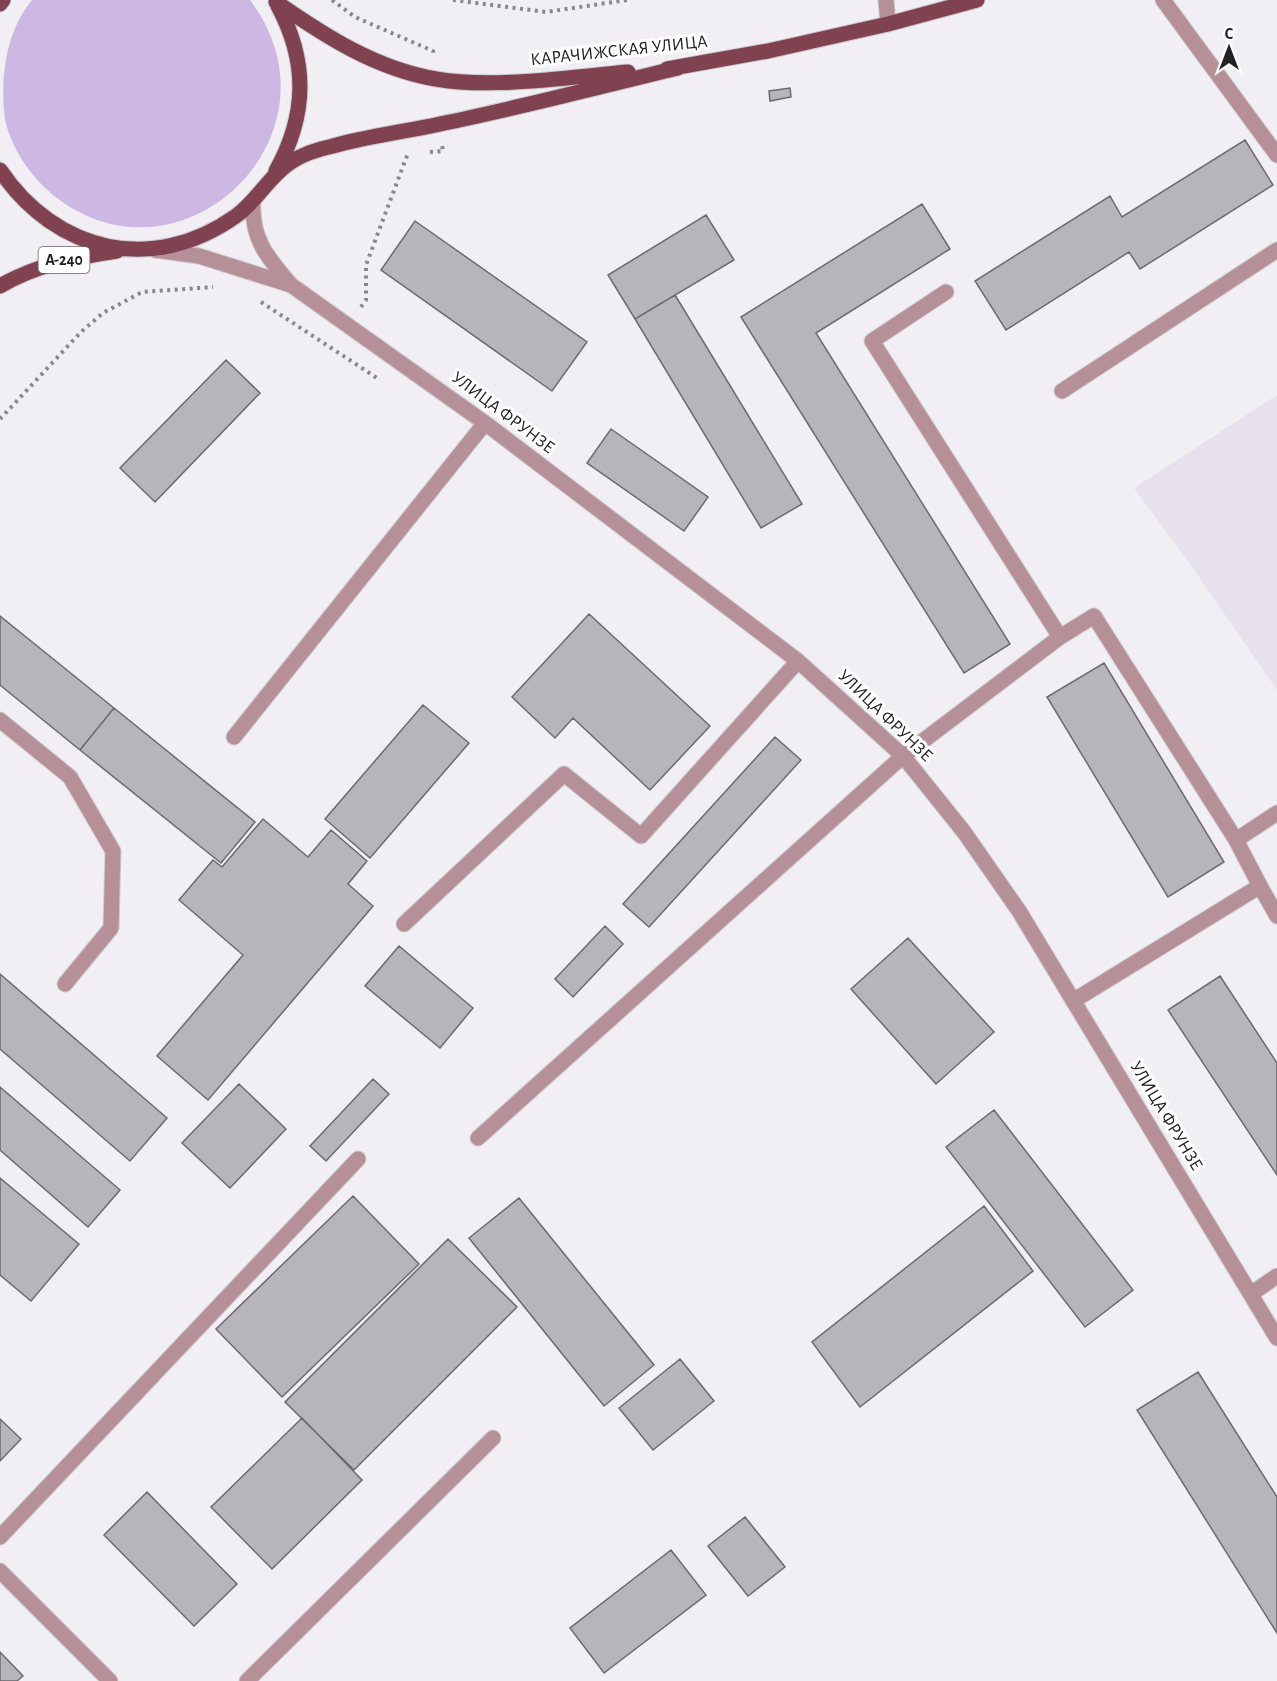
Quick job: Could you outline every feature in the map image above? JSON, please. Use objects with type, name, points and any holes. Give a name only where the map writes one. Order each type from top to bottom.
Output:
[{"type":"main road","name":"КАРАЧИЖСКАЯ УЛИЦА","points":[[275,1],[319,32],[350,50],[382,63],[436,79],[476,82],[518,81],[678,68],[768,51],[888,24],[977,0]]},
{"type":"main road","points":[[272,179],[286,153],[295,129],[300,103],[300,77],[296,50],[288,25],[275,1]]},
{"type":"main road","points":[[0,170],[13,190],[54,226],[79,238],[105,246],[132,249],[160,248],[188,242],[214,230],[238,215],[291,162],[332,146],[440,124],[678,68]]},
{"type":"main road","name":"А-240","points":[[0,286],[14,278],[69,258],[132,249]]},
{"type":"street","points":[[886,0],[888,24]]},
{"type":"street","points":[[1163,0],[1277,155]]},
{"type":"street","points":[[253,201],[252,218],[256,234],[273,264],[291,285]]},
{"type":"street","points":[[132,249],[169,251],[199,256],[291,285]]},
{"type":"street","points":[[1062,391],[1277,250]]},
{"type":"street","name":"УЛИЦА ФРУНЗЕ","points":[[291,285],[485,423],[798,661],[903,756],[964,832],[1019,912],[1277,1338]]},
{"type":"street","points":[[946,292],[872,341],[1060,638]]},
{"type":"street","points":[[234,737],[485,423]]},
{"type":"street","points":[[478,1138],[903,756],[1060,638],[1094,616],[1236,840],[1277,916]]},
{"type":"street","points":[[404,924],[564,774],[641,836],[798,661]]},
{"type":"street","points":[[0,720],[70,777],[113,850],[111,928],[65,984]]},
{"type":"street","points":[[1236,840],[1277,813]]},
{"type":"street","points":[[1073,1001],[1260,886]]},
{"type":"street","points":[[0,1537],[358,1159]]},
{"type":"street","points":[[1251,1294],[1277,1276]]},
{"type":"street","points":[[247,1681],[493,1438]]},
{"type":"street","points":[[0,1571],[110,1681]]},
{"type":"path","points":[[453,0],[546,12],[627,0]]},
{"type":"path","points":[[425,152],[443,151]]},
{"type":"path","points":[[333,348],[366,300],[366,265],[407,153],[416,153]]},
{"type":"path","points":[[0,419],[81,332],[103,313],[142,292],[222,286]]},
{"type":"path","points":[[254,298],[379,379]]},
{"type":"shaded area","points":[[32,0],[250,0],[276,51],[280,101],[266,148],[237,186],[198,214],[152,227],[102,222],[53,195],[30,171],[17,151],[5,120],[3,88],[6,57],[16,27]]},
{"type":"shaded area","points":[[1277,395],[1277,690],[1134,488]]},
{"type":"building","points":[[790,88],[791,97],[770,101],[769,91]]},
{"type":"building","points":[[1245,140],[1273,185],[1140,269],[1129,252],[1006,330],[975,281],[1110,196],[1122,217]]},
{"type":"building","points":[[922,204],[950,249],[816,333],[1010,644],[964,673],[741,317]]},
{"type":"building","points":[[706,215],[734,260],[635,319],[608,275]]},
{"type":"building","points":[[415,221],[587,342],[552,391],[381,270]]},
{"type":"building","points":[[675,295],[802,504],[761,528],[635,319]]},
{"type":"building","points":[[226,360],[260,393],[155,502],[120,468]]},
{"type":"building","points":[[611,429],[708,497],[684,531],[587,463]]},
{"type":"building","points":[[589,614],[710,726],[650,790],[573,718],[555,738],[512,697]]},
{"type":"building","points":[[0,616],[114,708],[80,750],[0,685]]},
{"type":"building","points":[[1104,663],[1224,862],[1168,897],[1047,697]]},
{"type":"building","points":[[423,705],[469,743],[370,858],[325,819]]},
{"type":"building","points":[[114,708],[255,822],[221,863],[80,750]]},
{"type":"building","points":[[775,737],[801,760],[649,927],[623,904]]},
{"type":"building","points":[[263,819],[308,857],[331,830],[367,861],[348,884],[373,906],[208,1100],[157,1056],[243,955],[179,900],[213,860],[222,867]]},
{"type":"building","points":[[605,926],[623,944],[573,997],[555,979]]},
{"type":"building","points":[[908,938],[994,1032],[936,1084],[851,989]]},
{"type":"building","points":[[399,946],[473,1008],[440,1048],[365,986]]},
{"type":"building","points":[[0,974],[167,1118],[130,1161],[0,1049]]},
{"type":"building","points":[[1220,976],[1277,1063],[1277,1175],[1168,1010]]},
{"type":"building","points":[[373,1079],[389,1094],[326,1161],[310,1146]]},
{"type":"building","points":[[239,1084],[286,1129],[230,1188],[182,1143]]},
{"type":"building","points":[[0,1087],[120,1190],[88,1227],[0,1150]]},
{"type":"building","points":[[994,1110],[1133,1290],[1085,1327],[946,1147]]},
{"type":"building","points":[[0,1178],[79,1244],[31,1301],[0,1275]]},
{"type":"building","points":[[353,1196],[419,1264],[282,1397],[216,1329]]},
{"type":"building","points":[[519,1198],[654,1365],[604,1406],[469,1238]]},
{"type":"building","points":[[984,1206],[1033,1271],[860,1407],[812,1342]]},
{"type":"building","points":[[448,1239],[517,1307],[354,1470],[285,1402]]},
{"type":"building","points":[[680,1359],[714,1401],[653,1450],[619,1408]]},
{"type":"building","points":[[1198,1372],[1277,1497],[1277,1633],[1137,1410]]},
{"type":"building","points":[[302,1418],[362,1480],[272,1569],[211,1507]]},
{"type":"building","points":[[0,1419],[21,1439],[0,1461]]},
{"type":"building","points":[[147,1492],[237,1584],[194,1626],[104,1535]]},
{"type":"building","points":[[745,1517],[785,1567],[748,1596],[708,1546]]},
{"type":"building","points":[[671,1550],[706,1595],[604,1673],[570,1628]]},
{"type":"building","points":[[0,1652],[23,1676],[17,1681],[0,1681]]}]
